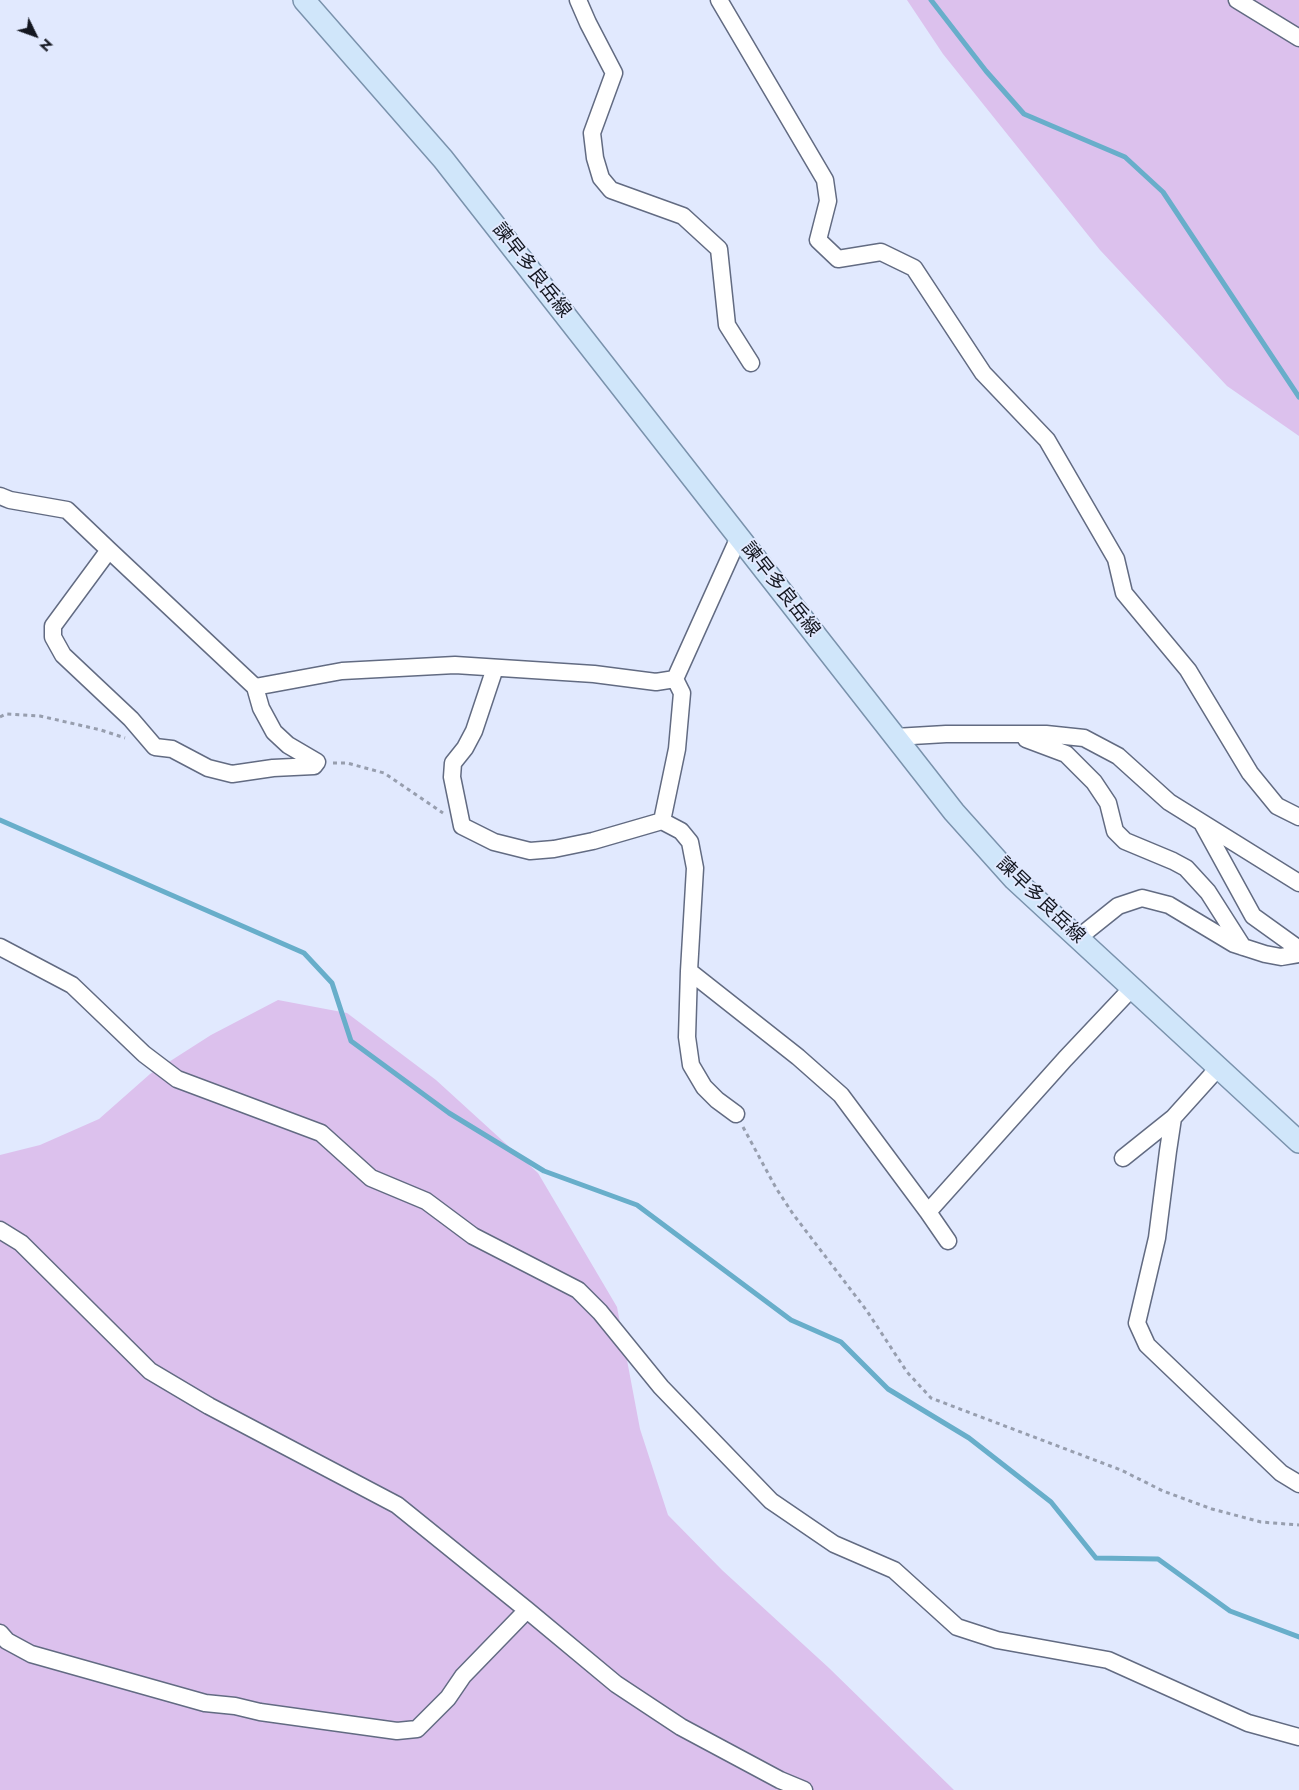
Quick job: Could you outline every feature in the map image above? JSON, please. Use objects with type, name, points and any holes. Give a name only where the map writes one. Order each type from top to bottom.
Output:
[{"type":"main road","name":"諫早多良岳線","points":[[304,0],[443,159],[954,812],[1007,872],[1299,1142]]},
{"type":"street","points":[[578,0],[614,73],[592,134],[595,158],[601,178],[611,190],[683,216],[719,248],[728,325],[751,364]]},
{"type":"street","points":[[719,0],[825,180],[828,201],[818,240],[838,259],[881,252],[914,268],[983,374],[1047,440],[1116,559],[1124,593],[1188,670],[1250,774],[1277,806],[1299,817]]},
{"type":"street","points":[[1236,0],[1299,38]]},
{"type":"street","points":[[0,496],[10,500],[67,510],[255,687],[261,708],[274,732],[288,745],[317,762],[314,766],[273,768],[232,774],[208,768],[172,749],[155,748],[131,719],[63,655],[53,637],[53,626],[109,550]]},
{"type":"street","points":[[662,821],[677,749],[682,694],[675,679],[739,537]]},
{"type":"street","points":[[255,687],[342,671],[454,665],[594,674],[656,682],[675,679]]},
{"type":"street","points":[[495,668],[474,731],[465,748],[453,763],[452,777],[462,826],[494,842],[530,851],[554,849],[592,841],[662,821],[681,831],[690,842],[695,868],[687,1037],[691,1065],[710,1094],[736,1114]]},
{"type":"street","points":[[895,737],[946,734],[1046,734],[1084,738],[1118,756],[1169,802],[1299,883]]},
{"type":"street","points":[[1011,734],[1052,747],[1066,754],[1094,782],[1108,803],[1115,831],[1125,841],[1186,868],[1208,892],[1243,947]]},
{"type":"street","points":[[1201,822],[1253,916],[1299,949]]},
{"type":"street","points":[[1078,938],[1118,906],[1142,898],[1169,905],[1234,944],[1281,957],[1299,954]]},
{"type":"street","points":[[0,948],[72,985],[144,1054],[177,1079],[320,1133],[371,1178],[426,1201],[473,1236],[578,1290],[600,1312],[661,1387],[771,1501],[834,1544],[894,1570],[957,1627],[997,1640],[1108,1660],[1248,1724],[1299,1736]]},
{"type":"street","points":[[689,971],[798,1057],[840,1095],[948,1241]]},
{"type":"street","points":[[928,1212],[1065,1059],[1132,988]]},
{"type":"street","points":[[1123,1158],[1173,1118],[1218,1068]]},
{"type":"street","points":[[1173,1118],[1157,1238],[1137,1322],[1147,1346],[1281,1473],[1299,1484]]},
{"type":"street","points":[[0,1230],[21,1242],[150,1371],[209,1406],[397,1505],[616,1684],[681,1727],[780,1780],[804,1790]]},
{"type":"street","points":[[0,1633],[8,1641],[31,1654],[205,1703],[397,1730],[417,1729],[448,1698],[463,1676],[527,1610]]},
{"type":"path","points":[[0,717],[6,714],[40,716],[101,730]]},
{"type":"path","points":[[317,762],[347,763],[384,773],[462,826]]},
{"type":"path","points":[[736,1114],[776,1188],[793,1214],[867,1311],[907,1372],[931,1398],[1121,1470],[1163,1491],[1212,1510],[1261,1522],[1299,1525]]},
{"type":"shaded area","points":[[907,0],[1299,0],[1299,436],[1227,386],[1100,250],[943,54]]},
{"type":"shaded area","points":[[278,1000],[347,1013],[436,1080],[538,1173],[617,1307],[640,1429],[668,1515],[722,1570],[829,1668],[954,1790],[0,1790],[0,1155],[40,1145],[99,1119],[150,1074],[211,1035]]},
{"type":"waterway","points":[[931,0],[986,71],[1024,114],[1125,157],[1163,192],[1299,397]]},
{"type":"waterway","points":[[0,820],[304,953],[332,983],[351,1041],[449,1113],[544,1171],[637,1205],[791,1320],[841,1342],[888,1389],[969,1438],[1051,1502],[1096,1558],[1158,1559],[1230,1611],[1299,1637]]}]
